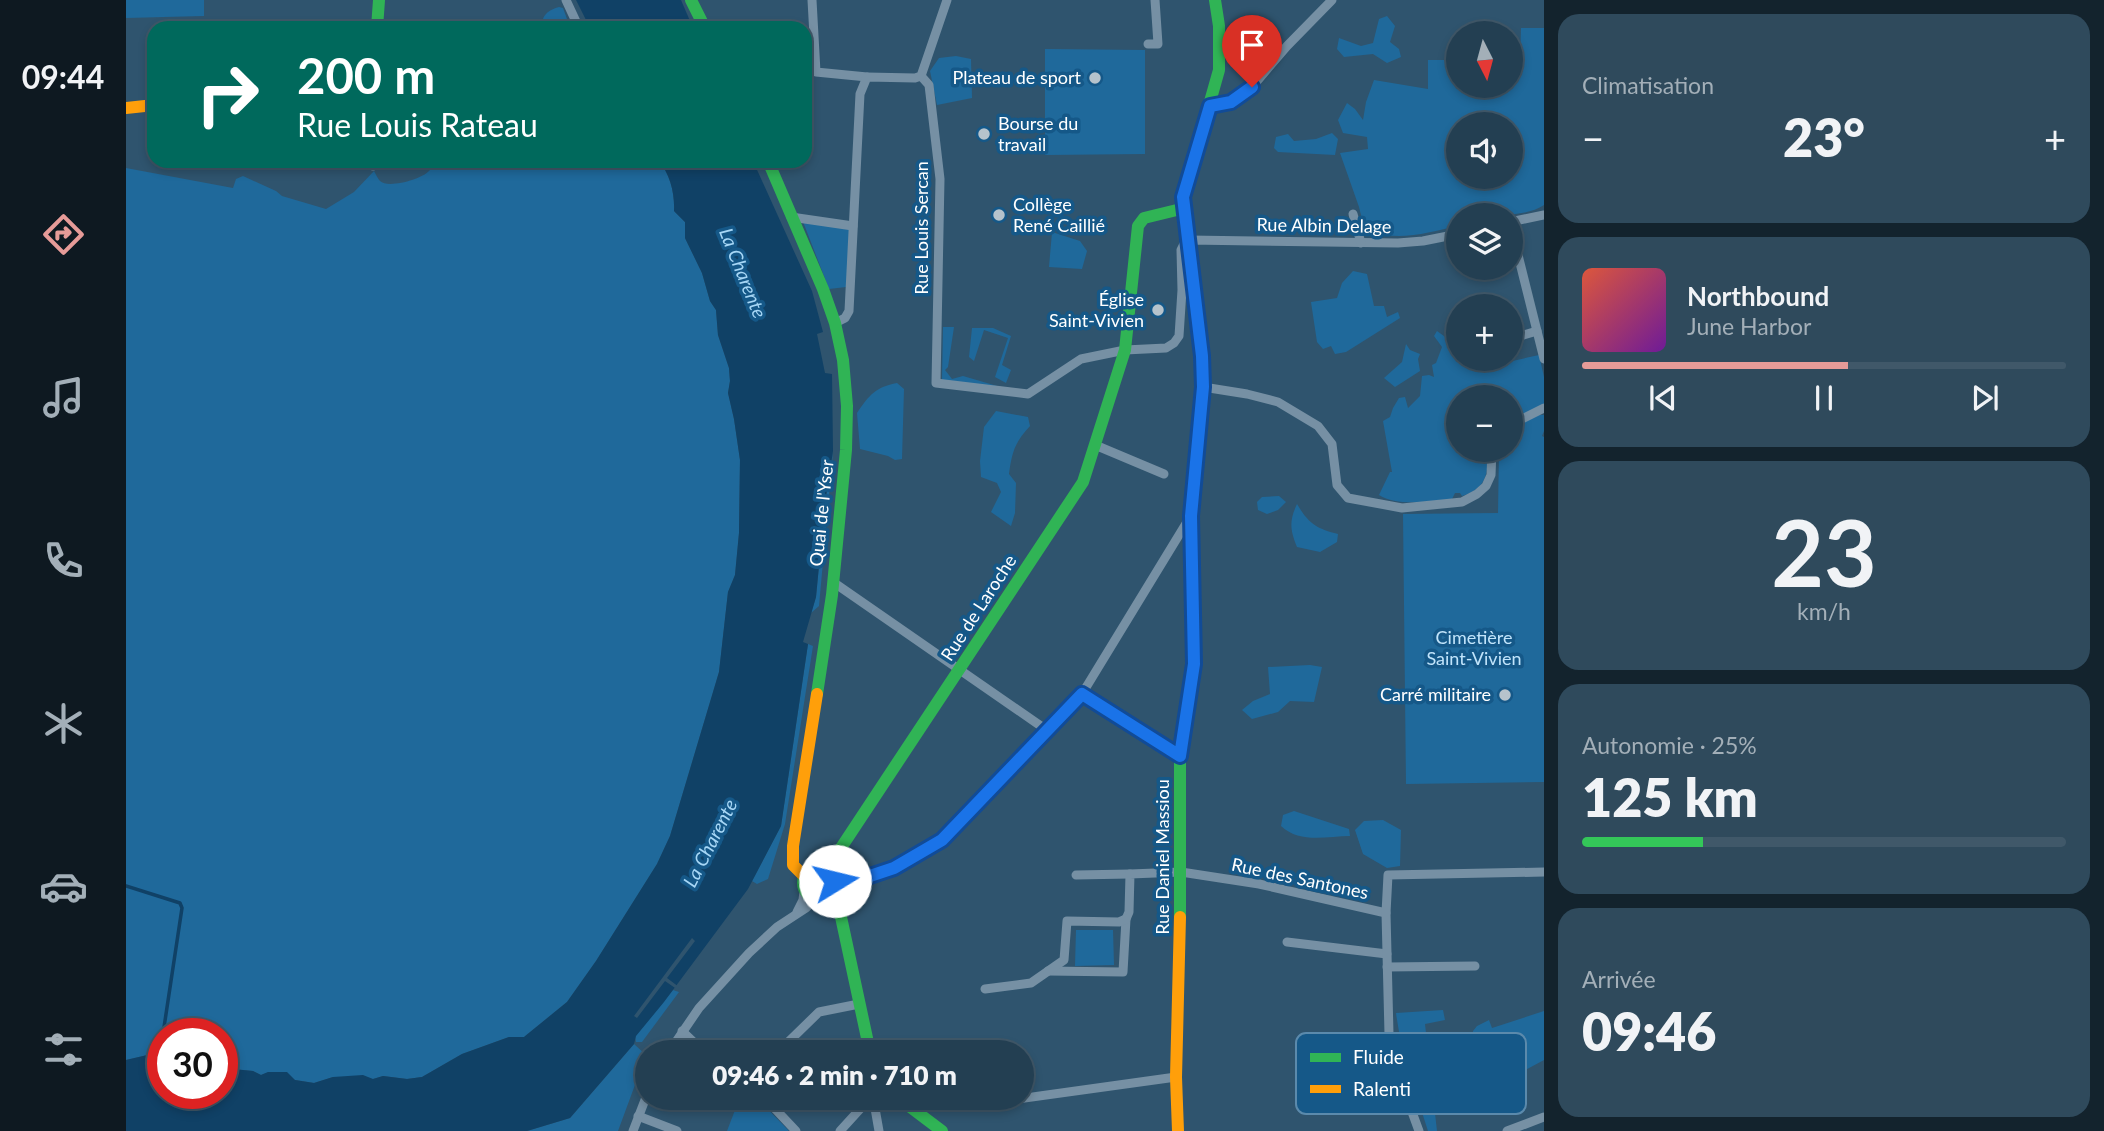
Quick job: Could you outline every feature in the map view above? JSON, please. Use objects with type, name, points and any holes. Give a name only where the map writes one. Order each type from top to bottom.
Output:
[{"type":"street","points":[[378,21],[379,0]]},
{"type":"street","points":[[566,0],[576,21]]},
{"type":"street","points":[[691,0],[702,21]]},
{"type":"street","points":[[812,0],[816,72],[915,78],[921,76],[947,0]]},
{"type":"street","points":[[1148,44],[1158,44],[1155,0]]},
{"type":"street","name":"Rue Daniel Massiou","points":[[1178,1131],[1176,1077],[1181,872],[1180,756],[1194,664],[1191,516],[1203,387],[1202,356],[1183,197],[1219,70],[1219,26],[1215,0]]},
{"type":"street","points":[[1210,106],[1231,102],[1252,87],[1332,0]]},
{"type":"street","name":"Rue Louis Sercan","points":[[921,76],[929,85],[940,179],[936,383],[1028,394],[1080,359],[1125,350]]},
{"type":"street","points":[[835,323],[845,318],[849,312],[860,94],[867,77]]},
{"type":"street","points":[[126,108],[147,106]]},
{"type":"street","name":"Quai de l'Yser","points":[[771,168],[823,289],[835,323],[845,373],[847,430],[833,582],[793,846],[793,865],[804,876]]},
{"type":"street","name":"Rue de Laroche","points":[[827,869],[1083,482],[1125,350],[1138,226],[1144,218],[1185,208]]},
{"type":"street","points":[[1353,214],[1361,243]]},
{"type":"street","points":[[1523,220],[1544,215]]},
{"type":"street","points":[[791,217],[853,226]]},
{"type":"street","name":"Rue Albin Delage","points":[[1189,240],[1398,243],[1446,236]]},
{"type":"street","points":[[1125,350],[1166,348],[1179,336],[1181,250],[1189,240]]},
{"type":"street","points":[[1523,275],[1544,359]]},
{"type":"street","points":[[1523,335],[1537,331]]},
{"type":"street","points":[[1203,387],[1278,401],[1318,426],[1332,444],[1337,485],[1348,498],[1402,508],[1462,502],[1486,486],[1491,475],[1492,462]]},
{"type":"street","points":[[1523,418],[1544,408]]},
{"type":"street","points":[[1095,444],[1164,474]]},
{"type":"street","points":[[676,1040],[699,1008],[748,953],[797,912],[803,900],[810,895],[823,898],[833,888],[894,868],[942,840],[1082,694],[1191,516]]},
{"type":"street","points":[[833,582],[1048,731]]},
{"type":"street","points":[[1082,694],[1180,756]]},
{"type":"street","points":[[810,895],[803,881],[804,876],[817,867],[827,869],[833,876],[833,888],[867,1040]]},
{"type":"street","name":"Rue des Santones","points":[[1076,875],[1181,872],[1259,884],[1386,913],[1388,875],[1544,872]]},
{"type":"street","points":[[1048,971],[1124,972],[1130,874]]},
{"type":"street","points":[[1386,913],[1390,1033]]},
{"type":"street","points":[[985,989],[1031,982],[1064,960],[1067,921],[1119,922],[1126,919]]},
{"type":"street","points":[[1287,942],[1387,954]]},
{"type":"street","points":[[1387,967],[1475,966]]},
{"type":"street","points":[[790,1040],[819,1012],[859,1004]]},
{"type":"street","points":[[682,1031],[691,1040]]},
{"type":"street","points":[[1034,1097],[1176,1077]]},
{"type":"street","points":[[633,1131],[640,1110]]},
{"type":"street","points":[[776,1110],[796,1131]]},
{"type":"street","points":[[840,1131],[860,1110]]},
{"type":"street","points":[[875,1110],[879,1131]]},
{"type":"street","points":[[914,1110],[942,1131]]},
{"type":"street","points":[[1413,1114],[1419,1131]]},
{"type":"street","points":[[638,1116],[677,1131]]},
{"type":"street","points":[[1512,1130],[1544,1117]]},
{"type":"green space","points":[[126,0],[204,0],[204,16],[126,18]]},
{"type":"green space","points":[[563,8],[567,19],[542,21],[552,9]]},
{"type":"green space","points":[[1387,16],[1395,26],[1390,42],[1399,49],[1401,57],[1387,63],[1373,54],[1344,57],[1337,49],[1339,38],[1361,46],[1373,43],[1379,19]]},
{"type":"green space","points":[[1523,28],[1544,28],[1544,205],[1523,212],[1523,203],[1446,203],[1446,229],[1394,236],[1364,227],[1340,153],[1368,149],[1367,137],[1343,133],[1338,120],[1347,103],[1363,120],[1374,80],[1428,89],[1428,60],[1446,60],[1446,98],[1523,98]]},
{"type":"green space","name":"Plateau de sport","points":[[1045,49],[1145,50],[1145,154],[1045,155]]},
{"type":"green space","points":[[956,56],[971,59],[972,98],[937,105],[930,71],[939,58]]},
{"type":"green space","points":[[1332,133],[1338,139],[1335,155],[1278,152],[1274,148],[1276,137],[1288,134],[1294,141],[1316,139]]},
{"type":"green space","points":[[126,168],[233,188],[236,179],[243,176],[282,196],[326,209],[354,192],[374,171],[380,181],[390,184],[413,180],[432,168],[663,168],[671,184],[674,211],[685,222],[685,238],[716,310],[718,335],[729,368],[728,393],[740,460],[739,533],[735,575],[728,592],[719,672],[670,836],[657,864],[567,1002],[524,1037],[509,1037],[462,1054],[422,1077],[333,1077],[314,1083],[269,1072],[261,1075],[238,1070],[238,1018],[147,1018],[147,1055],[126,1060]]},
{"type":"green space","points":[[802,219],[853,226],[846,287],[829,289]]},
{"type":"green space","points":[[1052,232],[1080,241],[1087,251],[1082,269],[1049,267]]},
{"type":"green space","points":[[1353,271],[1367,274],[1374,306],[1384,306],[1387,317],[1398,312],[1400,318],[1346,352],[1335,354],[1331,346],[1323,349],[1317,342],[1311,302],[1337,298],[1342,283]]},
{"type":"green space","points":[[943,327],[954,327],[948,367],[945,370],[952,379],[963,376],[1004,388],[942,380]]},
{"type":"green space","points":[[972,328],[993,328],[1011,336],[1002,365],[1011,370],[1006,383],[995,377],[1008,338],[984,330],[974,361],[969,357]]},
{"type":"green space","points":[[1437,331],[1446,338],[1446,371],[1523,371],[1523,359],[1539,355],[1544,377],[1544,406],[1523,416],[1523,385],[1446,385],[1446,462],[1487,462],[1484,479],[1471,493],[1462,496],[1455,493],[1452,499],[1414,502],[1387,499],[1379,495],[1392,472],[1383,421],[1390,417],[1399,398],[1405,397],[1408,408],[1420,396],[1422,376],[1434,377],[1432,365],[1436,363],[1442,347],[1434,336]]},
{"type":"green space","points":[[1406,344],[1410,350],[1420,354],[1420,371],[1395,387],[1384,378],[1402,362]]},
{"type":"green space","points":[[897,383],[904,389],[902,459],[895,460],[860,449],[857,413],[874,393]]},
{"type":"green space","points":[[996,411],[1028,417],[1030,426],[1018,442],[1011,459],[1009,474],[1016,483],[1015,513],[1011,526],[991,512],[1001,492],[997,483],[981,477],[984,427]]},
{"type":"green space","name":"Cimetière Saint-Vivien","points":[[1537,415],[1544,415],[1544,782],[1406,784],[1403,514],[1498,513],[1499,462],[1523,462],[1523,423]]},
{"type":"green space","points":[[833,451],[819,606],[811,613],[816,597]]},
{"type":"green space","points":[[1279,496],[1286,502],[1278,510],[1267,514],[1258,510],[1257,502],[1262,497]]},
{"type":"green space","points":[[1297,504],[1314,524],[1338,534],[1337,542],[1320,552],[1297,547],[1291,525]]},
{"type":"green space","points":[[808,644],[813,646],[785,824],[768,879],[757,884],[752,881],[781,826]]},
{"type":"green space","points":[[1268,667],[1322,667],[1314,702],[1290,701],[1278,712],[1252,719],[1242,710],[1253,701],[1270,694]]},
{"type":"green space","points":[[1294,811],[1349,829],[1350,836],[1314,838],[1288,832],[1281,826],[1283,815]]},
{"type":"green space","points":[[1383,820],[1401,830],[1400,866],[1387,868],[1363,854],[1355,830],[1364,821]]},
{"type":"green space","points":[[1076,930],[1113,930],[1114,965],[1075,966]]},
{"type":"green space","points":[[673,990],[679,992],[643,1040],[636,1040],[635,1036]]},
{"type":"green space","points":[[1443,1010],[1445,1020],[1425,1024],[1426,1033],[1399,1033],[1396,1013]]},
{"type":"green space","points":[[1544,1011],[1544,1060],[1526,1070],[1526,1033],[1473,1033],[1477,1026],[1489,1020],[1492,1028]]},
{"type":"green space","points":[[634,1044],[635,1085],[618,1131],[527,1131],[570,1118]]},
{"type":"green space","points":[[735,1110],[769,1110],[789,1131],[727,1131]]},
{"type":"green space","points":[[1423,1114],[1435,1114],[1437,1131],[1428,1131]]},
{"type":"water","points":[[576,0],[681,0],[690,21],[586,21]]},
{"type":"water","name":"La Charente","points":[[663,168],[756,168],[812,291],[823,332],[817,334],[825,373],[832,374],[833,451],[816,597],[803,642],[808,644],[781,826],[748,889],[636,1036],[634,1044],[570,1118],[527,1131],[126,1131],[126,1060],[147,1055],[147,1109],[238,1109],[238,1070],[261,1075],[268,1072],[287,1072],[295,1080],[314,1083],[333,1077],[363,1075],[373,1079],[383,1076],[407,1079],[422,1077],[462,1054],[509,1037],[524,1037],[567,1002],[657,864],[670,836],[719,672],[728,592],[735,575],[739,533],[740,460],[728,393],[729,368],[718,335],[716,310],[685,238],[685,222],[674,211],[671,184]]},
{"type":"pier","points":[[692,938],[695,941],[667,978],[679,987],[678,990],[665,981],[637,1018],[634,1016]]},
{"type":"waterway","points":[[126,886],[180,903],[182,908],[165,1018]]},
{"type":"traffic: fast","points":[[378,21],[379,0]]},
{"type":"traffic: fast","points":[[691,0],[702,21]]},
{"type":"traffic: fast","points":[[1186,225],[1183,197],[1219,70],[1219,26],[1215,0]]},
{"type":"traffic: fast","points":[[771,168],[823,289],[835,323],[843,360],[847,406],[846,450],[832,595],[817,694]]},
{"type":"traffic: fast","points":[[827,869],[1083,482],[1125,350],[1138,226],[1144,218],[1185,208]]},
{"type":"traffic: fast","points":[[1180,917],[1180,756],[1194,664],[1191,516],[1195,470]]},
{"type":"traffic: fast","points":[[819,867],[830,872],[835,883],[830,894],[819,899],[808,894],[803,883],[808,872],[819,867]]},
{"type":"traffic: fast","points":[[831,894],[838,903],[867,1040]]},
{"type":"traffic: fast","points":[[914,1110],[942,1131]]},
{"type":"traffic: slow","points":[[126,108],[147,106]]},
{"type":"traffic: slow","points":[[1186,225],[1202,356],[1203,387],[1195,470]]},
{"type":"traffic: slow","points":[[804,876],[793,865],[793,846],[817,694]]},
{"type":"traffic: slow","points":[[1178,1131],[1176,1077],[1180,917]]},
{"type":"place","name":"Plateau de sport","points":[[1095,78]]},
{"type":"place","name":"Bourse du travail","points":[[984,134]]},
{"type":"place","name":"Collège René Caillié","points":[[999,215]]},
{"type":"place","name":"Église Saint-Vivien","points":[[1158,310]]},
{"type":"place","name":"Carré militaire","points":[[1505,695]]},
{"type":"route","points":[[835,881],[852,882],[894,868],[942,840],[1082,694],[1180,756],[1194,664],[1191,516],[1203,387],[1202,356],[1183,197],[1210,106],[1231,102],[1252,87]]}]
